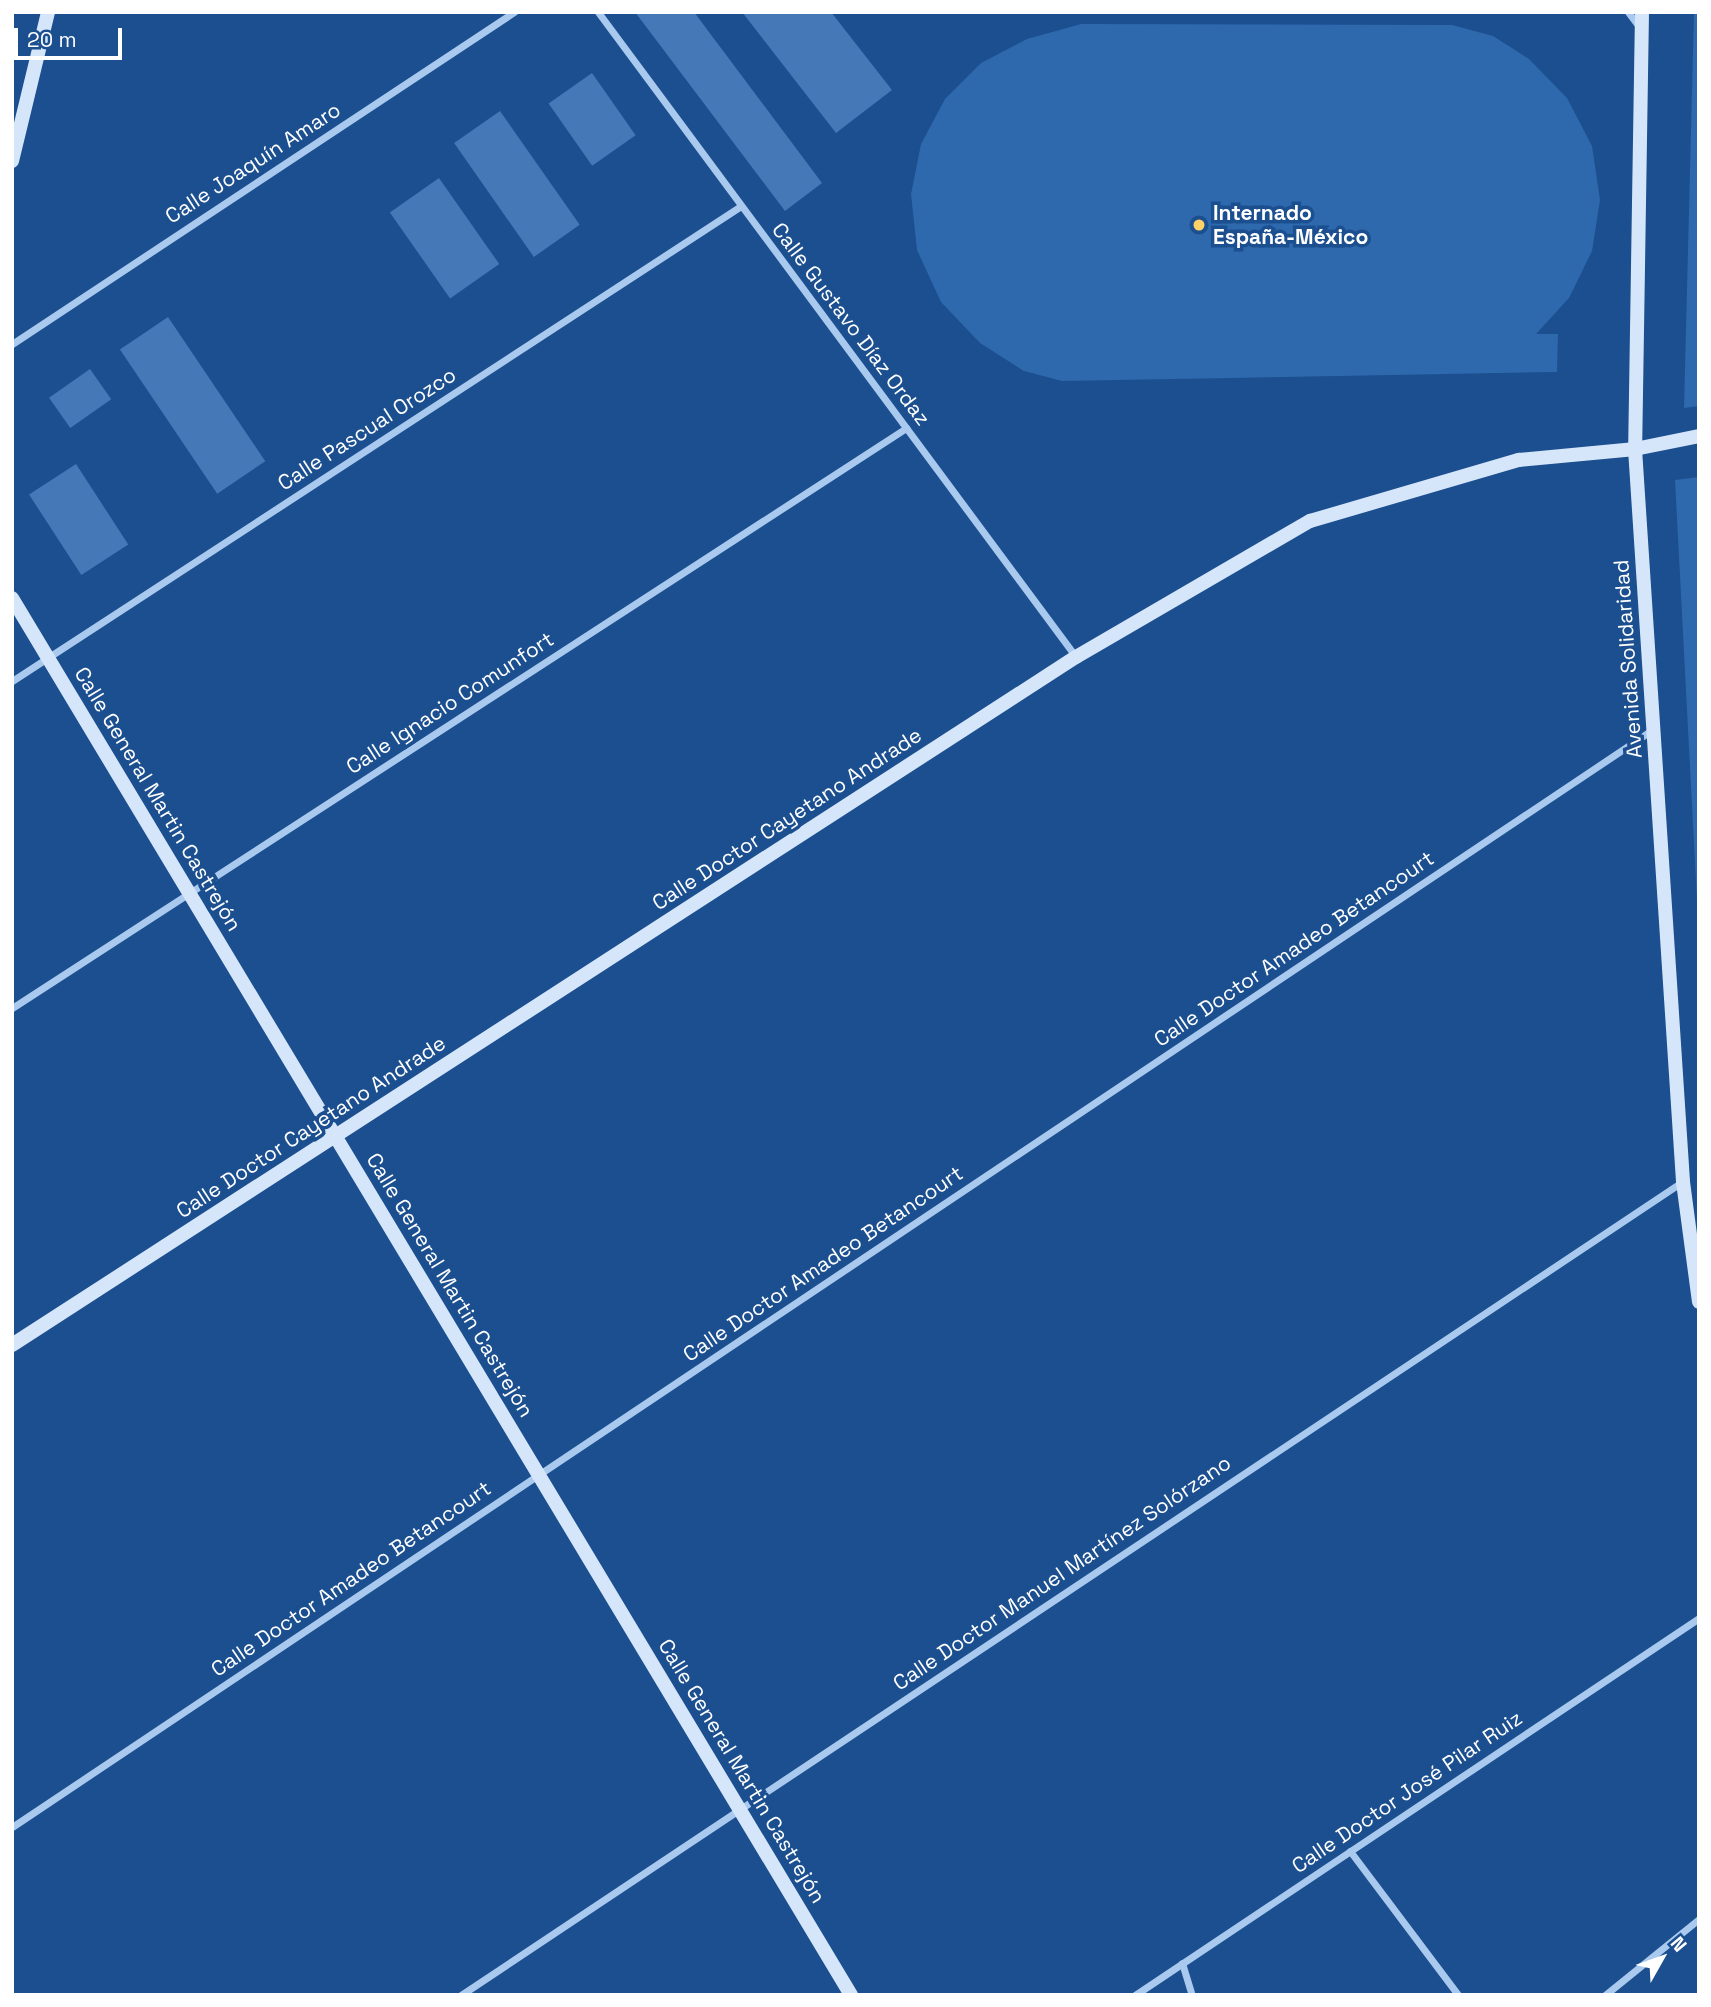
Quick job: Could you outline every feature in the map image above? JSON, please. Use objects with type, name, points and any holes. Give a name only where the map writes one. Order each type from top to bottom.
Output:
[{"type":"street","points":[[12,161],[48,12]]},
{"type":"street","name":"Calle Joaquín Amaro","points":[[12,344],[514,12]]},
{"type":"street","name":"Calle Gustavo Díaz Ordaz","points":[[598,12],[1076,657]]},
{"type":"street","points":[[1628,12],[1640,28]]},
{"type":"street","name":"Avenida Solidaridad","points":[[1642,12],[1635,449],[1683,1182],[1699,1302]]},
{"type":"street","name":"Calle Pascual Orozco","points":[[12,681],[741,206]]},
{"type":"street","name":"Calle Ignacio Comunfort","points":[[12,1008],[906,428]]},
{"type":"street","name":"Calle Doctor Cayetano Andrade","points":[[12,1345],[1076,657],[1310,521],[1519,460],[1635,449],[1699,436]]},
{"type":"street","name":"Calle General Martin Castrejón","points":[[12,598],[851,1995]]},
{"type":"street","name":"Calle Doctor Amadeo Betancourt","points":[[12,1827],[1653,730]]},
{"type":"street","name":"Calle Doctor Manuel Martínez Solórzano","points":[[461,1995],[1683,1182]]},
{"type":"street","name":"Calle Doctor José Pilar Ruiz","points":[[1135,1995],[1699,1618]]},
{"type":"street","points":[[1350,1851],[1458,1995]]},
{"type":"street","points":[[1605,1995],[1699,1919]]},
{"type":"street","points":[[1182,1963],[1192,1995]]},
{"type":"shaded area","points":[[1694,12],[1699,12],[1699,406],[1684,408]]},
{"type":"shaded area","points":[[1081,24],[1452,25],[1493,36],[1529,59],[1567,98],[1592,146],[1600,200],[1592,251],[1569,298],[1536,334],[1558,334],[1557,372],[1062,381],[1024,371],[980,343],[941,302],[917,250],[911,194],[921,144],[945,99],[981,63],[1027,39]]},
{"type":"shaded area","points":[[1699,477],[1699,939],[1675,480]]},
{"type":"building","points":[[635,12],[694,12],[822,183],[785,211]]},
{"type":"building","points":[[742,12],[831,12],[892,90],[836,133]]},
{"type":"building","points":[[592,73],[636,135],[592,166],[549,103]]},
{"type":"building","points":[[500,111],[580,225],[534,257],[454,143]]},
{"type":"building","points":[[439,178],[499,264],[450,298],[390,212]]},
{"type":"building","points":[[168,317],[265,461],[217,494],[120,349]]},
{"type":"building","points":[[90,369],[111,399],[70,428],[49,398]]},
{"type":"building","points":[[76,464],[128,545],[81,575],[29,494]]},
{"type":"place","name":"Internado España-México","points":[[1199,225]]}]
